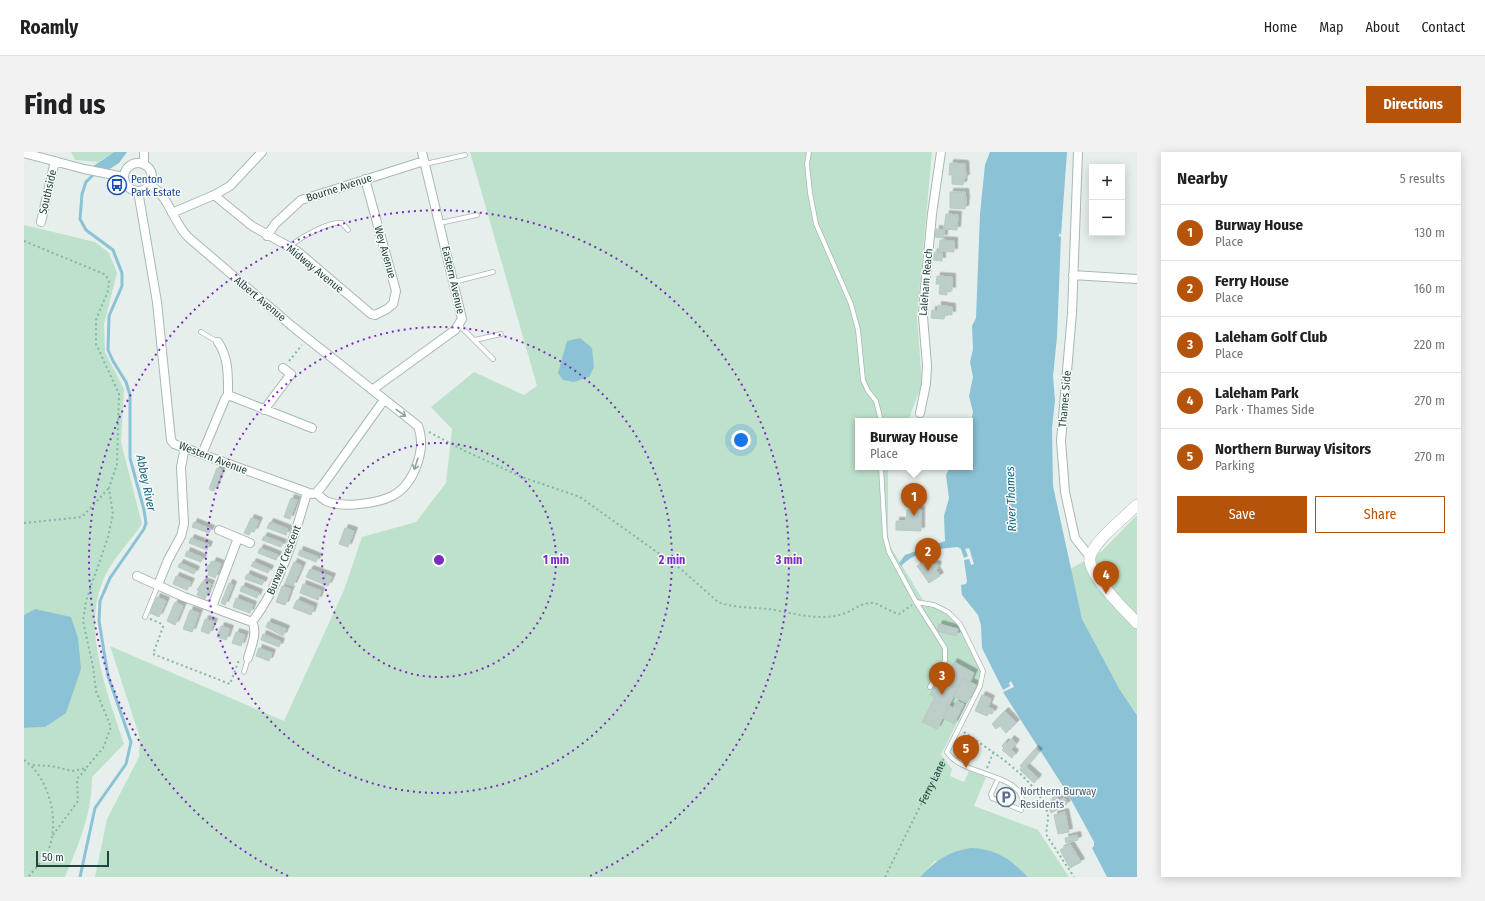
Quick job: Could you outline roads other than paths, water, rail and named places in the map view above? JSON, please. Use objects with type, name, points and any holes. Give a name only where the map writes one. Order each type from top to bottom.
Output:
[{"type":"street","points":[[144,152],[144,164],[152,172],[150,185],[143,190],[138,191],[128,187],[124,177],[128,167],[133,164],[144,164]]},
{"type":"street","points":[[172,213],[224,191],[262,152]]},
{"type":"street","name":"Eastern Avenue","points":[[372,390],[455,330],[462,319],[462,312],[422,152]]},
{"type":"street","name":"Laleham Reach","points":[[920,413],[926,384],[927,365],[923,317],[924,298],[932,214],[941,152]]},
{"type":"street","name":"Thames Side","points":[[1078,152],[1072,313],[1061,441],[1065,492],[1075,538],[1090,557],[1090,563],[1101,583],[1137,623]]},
{"type":"street","points":[[24,153],[84,169],[124,177]]},
{"type":"street","name":"Southside","points":[[41,222],[55,162]]},
{"type":"street","name":"Bourne Avenue","points":[[267,236],[280,219],[301,200],[365,179],[425,163]]},
{"type":"street","name":"Wey Avenue","points":[[365,179],[396,290],[393,304],[375,315]]},
{"type":"street","name":"Albert Avenue","points":[[150,185],[159,192],[180,229],[188,237],[308,338],[418,426],[422,438],[413,474],[407,483],[392,496],[369,503],[337,504],[325,500],[316,493]]},
{"type":"street","name":"Western Avenue","points":[[138,191],[158,309],[171,440],[174,444],[184,448],[307,493],[316,493]]},
{"type":"street","name":"Midway Avenue","points":[[214,195],[252,226],[267,236],[290,246],[371,314],[375,315]]},
{"type":"street","points":[[1073,275],[1137,279]]},
{"type":"street","points":[[202,454],[228,395],[226,361],[224,351],[218,342]]},
{"type":"street","points":[[264,410],[291,374],[283,368]]},
{"type":"street","points":[[228,395],[312,428]]},
{"type":"street","points":[[316,493],[384,400]]},
{"type":"street","points":[[158,585],[168,560],[181,536],[184,524],[181,467],[184,448]]},
{"type":"street","name":"Burway Crescent","points":[[252,622],[272,592],[288,555],[307,493]]},
{"type":"street","points":[[1090,557],[1101,540],[1137,505]]},
{"type":"street","points":[[220,530],[250,543]]},
{"type":"street","points":[[212,607],[238,538]]},
{"type":"street","points":[[136,576],[252,622],[255,627],[255,632],[248,657]]},
{"type":"lane","points":[[809,152],[807,164],[810,193],[816,224],[852,304],[858,330],[862,380],[876,401],[880,418]]},
{"type":"lane","points":[[425,163],[465,156]]},
{"type":"lane","points":[[440,223],[477,215]]},
{"type":"lane","points":[[290,246],[307,235],[332,224],[342,223],[348,230]]},
{"type":"lane","points":[[454,282],[493,272]]},
{"type":"lane","points":[[459,325],[493,359]]},
{"type":"lane","points":[[201,332],[218,342]]},
{"type":"lane","points":[[475,340],[501,334]]},
{"type":"lane","points":[[881,470],[885,537],[889,552],[916,602],[945,648],[944,661],[930,687]]},
{"type":"lane","points":[[145,617],[158,585]]},
{"type":"lane","name":"Ferry Lane","points":[[916,602],[934,605],[948,612],[960,624],[982,671],[980,686],[948,752],[956,762],[998,779]]},
{"type":"lane","points":[[244,672],[248,657]]},
{"type":"lane","points":[[998,779],[1016,789],[1020,794],[1022,810],[992,798],[991,794],[998,779]]},
{"type":"water","points":[[114,152],[127,152],[119,163],[108,170],[92,167]]},
{"type":"water","name":"River Thames","points":[[990,152],[1067,152],[1061,235],[1059,233],[1059,237],[1061,236],[1057,337],[1053,376],[1055,400],[1052,428],[1053,486],[1082,619],[1120,690],[1137,715],[1137,877],[1107,877],[1092,848],[1094,846],[1094,842],[1068,794],[1003,692],[1014,687],[1011,681],[1009,683],[1010,686],[1003,690],[982,648],[981,625],[978,615],[962,595],[961,585],[966,584],[967,581],[964,560],[969,559],[971,565],[974,564],[969,548],[965,549],[968,556],[964,558],[961,549],[958,547],[928,551],[921,553],[901,566],[899,563],[905,555],[945,541],[944,516],[949,498],[946,475],[948,470],[973,470],[973,418],[972,418],[973,412],[969,396],[973,377],[970,362],[973,349],[972,326],[976,318],[980,214],[985,165]]},
{"type":"water","points":[[580,338],[592,348],[594,367],[589,377],[574,382],[563,380],[558,373],[567,341]]},
{"type":"water","points":[[35,609],[71,617],[78,638],[81,669],[66,713],[45,727],[24,728],[24,615]]},
{"type":"water","points":[[971,848],[988,850],[1002,856],[1009,860],[1028,877],[920,877],[931,866],[949,854]]},
{"type":"waterway","name":"Abbey River","points":[[80,877],[95,808],[126,764],[131,742],[108,676],[99,621],[100,601],[110,578],[144,529],[146,523],[130,458],[130,395],[126,382],[108,350],[109,316],[122,286],[122,273],[113,250],[86,230],[80,219],[82,194],[86,182],[96,172]]},
{"type":"place","name":"Penton Park Estate","points":[[117,185]]},
{"type":"place","name":"Burway House","points":[[914,516]]},
{"type":"place","name":"Ferry House","points":[[928,571]]},
{"type":"place","name":"Laleham Park","points":[[1106,594]]},
{"type":"place","name":"Laleham Golf Club","points":[[942,695]]},
{"type":"place","name":"Northern Burway Visitors","points":[[966,768]]},
{"type":"place","name":"Northern Burway Residents","points":[[1006,797]]}]
